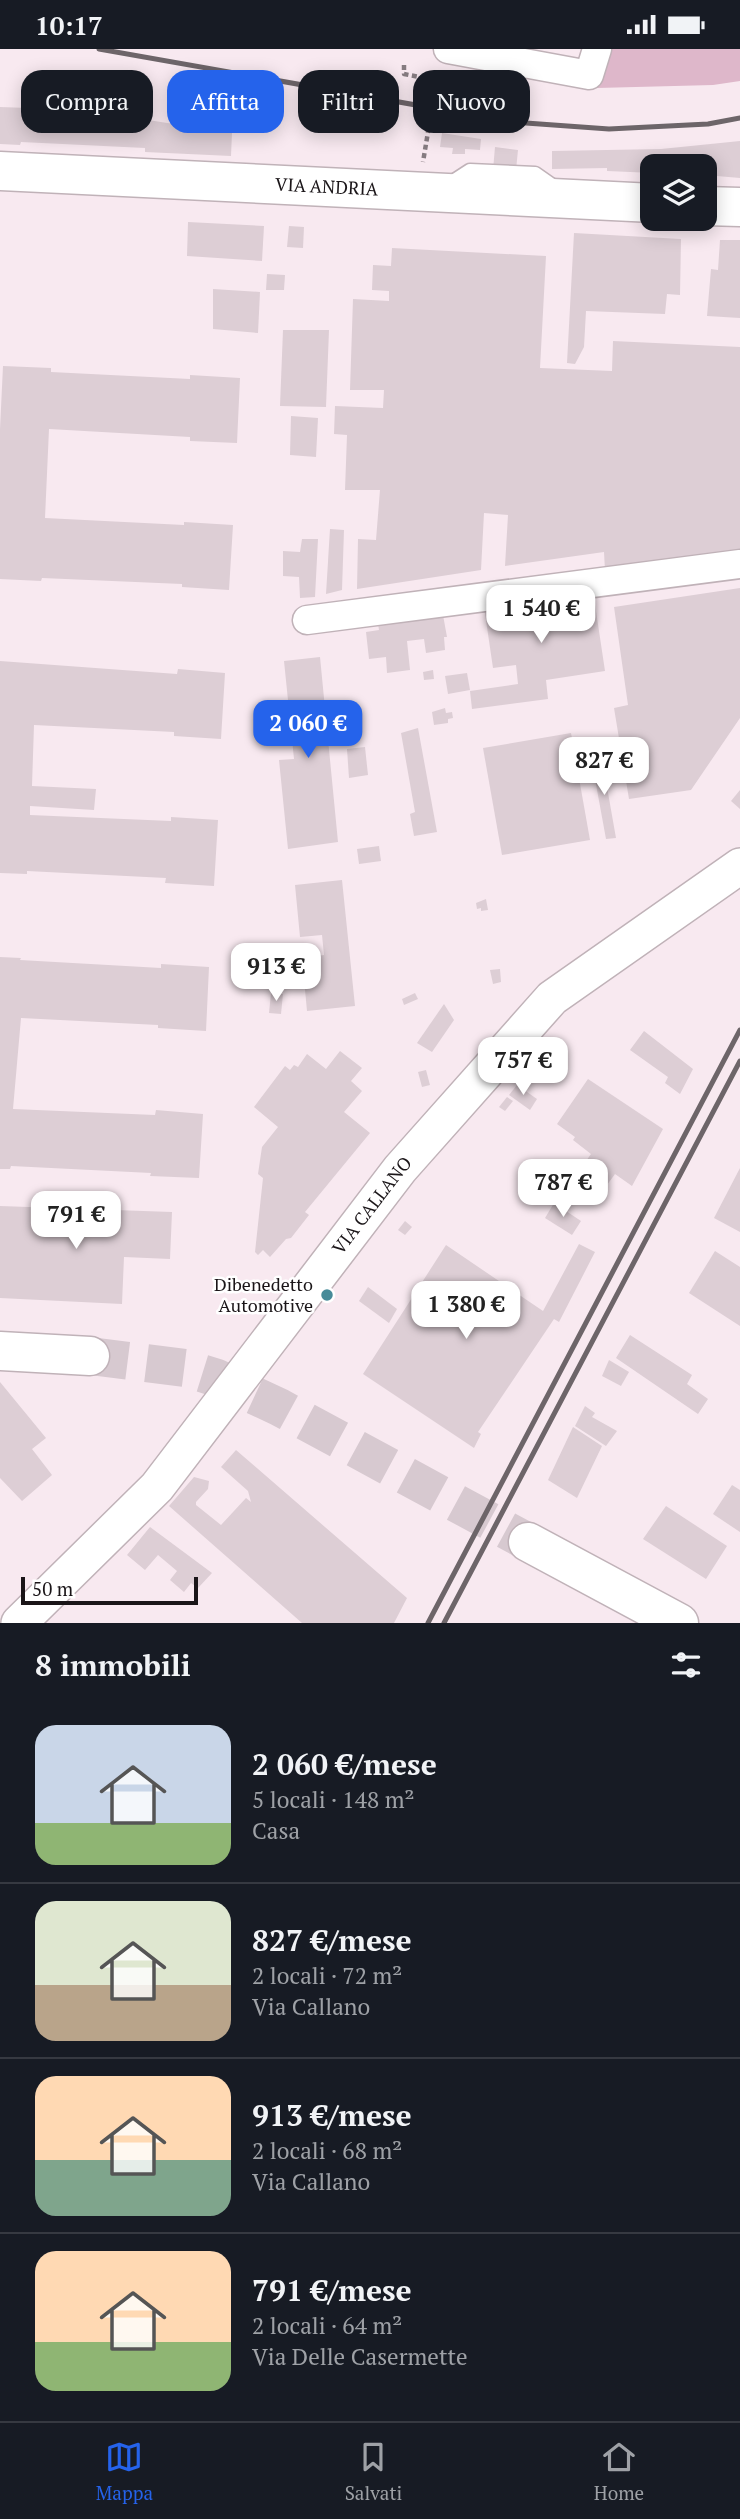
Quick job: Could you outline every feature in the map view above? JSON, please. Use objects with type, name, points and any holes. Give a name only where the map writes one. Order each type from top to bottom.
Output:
[{"type":"main road","name":"VIA ANDRIA","points":[[0,171],[430,183],[570,199],[640,202]]},
{"type":"main road","points":[[717,206],[740,207]]},
{"type":"main road","points":[[0,1350],[90,1356]]},
{"type":"main road","points":[[528,1542],[679,1623]]},
{"type":"street","points":[[448,49],[593,62]]},
{"type":"street","points":[[307,620],[740,564]]},
{"type":"street","name":"VIA CALLANO","points":[[19,1623],[157,1487],[400,1169],[552,998],[740,866]]},
{"type":"path","points":[[404,65],[404,74],[446,82],[443,104],[433,102],[430,183]]},
{"type":"shaded area","points":[[610,49],[740,49],[740,81],[713,85],[597,88]]},
{"type":"building","points":[[0,107],[21,108],[21,133],[153,133],[153,121],[167,123],[167,133],[232,133],[231,156],[145,152],[145,148],[21,142],[20,145],[0,144]]},
{"type":"building","points":[[442,133],[481,139],[480,150],[465,149],[465,154],[452,154],[453,148],[440,147]]},
{"type":"building","points":[[740,141],[740,178],[717,176],[717,154],[640,154],[640,172],[607,171],[607,168],[552,169],[552,151],[661,149]]},
{"type":"building","points":[[495,147],[518,150],[516,170],[493,170]]},
{"type":"building","points":[[188,222],[264,226],[262,261],[187,256]]},
{"type":"building","points":[[289,226],[304,227],[303,248],[287,247]]},
{"type":"building","points":[[574,233],[681,239],[680,295],[667,294],[665,314],[586,311],[584,347],[575,364],[567,363]]},
{"type":"building","points":[[720,240],[740,240],[740,318],[707,316],[711,269],[718,270]]},
{"type":"building","points":[[392,248],[546,256],[540,368],[612,371],[613,341],[740,347],[740,551],[605,571],[604,552],[505,566],[508,515],[484,513],[481,570],[357,589],[358,539],[376,540],[380,490],[345,490],[347,435],[334,434],[335,406],[383,408],[384,390],[350,390],[353,299],[389,301],[389,291],[372,290],[373,265],[391,266]]},
{"type":"building","points":[[267,274],[285,275],[284,290],[266,290]]},
{"type":"building","points":[[213,289],[260,292],[258,333],[213,329]]},
{"type":"building","points":[[283,330],[329,330],[326,407],[280,406]]},
{"type":"building","points":[[3,366],[51,368],[51,372],[190,379],[190,375],[240,378],[237,443],[190,441],[190,437],[49,429],[45,518],[233,525],[229,590],[182,587],[182,584],[42,578],[41,581],[0,579],[0,429]]},
{"type":"building","points":[[291,416],[318,418],[316,457],[290,455]]},
{"type":"building","points":[[330,529],[344,530],[342,590],[326,594]]},
{"type":"building","points":[[302,539],[318,539],[315,597],[300,598],[299,577],[283,576],[283,551],[300,552]]},
{"type":"building","points":[[740,588],[740,718],[691,790],[629,799],[614,708],[628,705],[614,607]]},
{"type":"building","points":[[593,591],[605,671],[546,680],[548,699],[472,709],[470,691],[518,684],[516,665],[493,668],[484,607]]},
{"type":"building","points":[[443,615],[447,637],[444,637],[445,650],[426,653],[424,639],[407,641],[410,670],[387,673],[386,657],[369,659],[366,632],[379,630],[378,624]]},
{"type":"building","points":[[320,657],[338,842],[288,849],[279,760],[294,759],[284,661]]},
{"type":"building","points":[[0,661],[177,674],[178,669],[225,673],[221,739],[174,736],[174,732],[34,725],[32,786],[96,789],[94,810],[30,806],[30,815],[171,821],[171,817],[218,820],[214,886],[165,883],[166,878],[27,871],[27,874],[0,873]]},
{"type":"building","points":[[433,670],[434,679],[424,680],[423,672]]},
{"type":"building","points":[[467,673],[470,690],[448,694],[445,676]]},
{"type":"building","points":[[445,708],[446,713],[452,712],[453,718],[448,719],[448,723],[434,725],[432,712]]},
{"type":"building","points":[[418,728],[437,832],[414,836],[410,814],[415,812],[401,733]]},
{"type":"building","points":[[571,733],[590,840],[502,855],[483,748]]},
{"type":"building","points":[[365,747],[368,775],[349,778],[347,749]]},
{"type":"building","points":[[601,753],[616,838],[606,839],[593,768],[596,768],[593,755]]},
{"type":"building","points":[[740,790],[740,809],[731,801]]},
{"type":"building","points":[[379,846],[381,861],[359,864],[357,849]]},
{"type":"building","points":[[342,880],[355,1006],[307,1011],[302,958],[324,955],[322,935],[300,937],[295,885]]},
{"type":"building","points":[[486,899],[488,910],[477,909],[476,903]]},
{"type":"building","points":[[0,957],[161,968],[161,964],[209,967],[206,1031],[158,1028],[158,1025],[21,1018],[13,1109],[155,1115],[156,1110],[203,1114],[199,1178],[11,1166],[10,1169],[0,1169]]},
{"type":"building","points":[[500,969],[501,982],[493,984],[490,970]]},
{"type":"building","points":[[271,993],[283,994],[281,1014],[269,1013]]},
{"type":"building","points":[[415,993],[418,999],[404,1005],[402,999]]},
{"type":"building","points":[[444,1004],[454,1020],[432,1052],[417,1043]]},
{"type":"building","points":[[644,1031],[693,1069],[680,1094],[665,1083],[668,1077],[630,1050]]},
{"type":"building","points":[[340,1051],[362,1068],[351,1081],[362,1091],[344,1112],[370,1133],[305,1212],[309,1215],[291,1238],[286,1239],[270,1257],[263,1250],[258,1255],[255,1252],[263,1178],[258,1174],[262,1147],[278,1127],[254,1107],[285,1066],[290,1070],[294,1065],[298,1067],[307,1054],[326,1069]]},
{"type":"building","points":[[426,1070],[430,1085],[422,1087],[418,1072]]},
{"type":"building","points":[[588,1079],[663,1129],[632,1186],[615,1174],[604,1189],[579,1171],[591,1154],[573,1140],[575,1137],[557,1124]]},
{"type":"building","points":[[517,1085],[537,1099],[530,1110],[509,1095]]},
{"type":"building","points":[[507,1097],[513,1101],[505,1111],[499,1107]]},
{"type":"building","points":[[740,1168],[740,1232],[714,1218]]},
{"type":"building","points":[[554,1203],[581,1221],[572,1235],[545,1218]]},
{"type":"building","points":[[0,1206],[172,1212],[170,1259],[124,1257],[122,1304],[0,1298]]},
{"type":"building","points":[[405,1221],[412,1227],[405,1235],[398,1230]]},
{"type":"building","points":[[579,1244],[595,1252],[559,1322],[554,1319],[478,1432],[481,1434],[474,1448],[363,1374],[446,1245],[543,1311]]},
{"type":"building","points":[[715,1251],[740,1267],[740,1326],[689,1293]]},
{"type":"building","points":[[368,1287],[397,1309],[389,1323],[359,1301]]},
{"type":"building","points":[[630,1335],[692,1375],[687,1384],[708,1399],[698,1414],[616,1358]]},
{"type":"building","points":[[609,1360],[629,1372],[621,1386],[602,1376]]},
{"type":"building","points":[[0,1382],[46,1438],[32,1449],[52,1475],[22,1501],[0,1478]]},
{"type":"building","points":[[585,1406],[595,1413],[592,1417],[617,1431],[606,1446],[575,1426]]},
{"type":"building","points":[[573,1427],[602,1446],[577,1498],[548,1480]]},
{"type":"building","points":[[236,1450],[407,1598],[394,1623],[302,1623],[169,1506],[194,1477],[209,1481],[208,1489],[196,1505],[221,1525],[246,1498],[251,1502],[248,1491],[221,1467]]},
{"type":"building","points":[[732,1485],[740,1490],[740,1532],[713,1514]]},
{"type":"building","points":[[666,1506],[727,1546],[706,1579],[643,1539]]},
{"type":"building","points":[[150,1527],[212,1573],[198,1588],[191,1583],[184,1592],[170,1580],[177,1571],[158,1555],[145,1570],[127,1555]]},
{"type":"tunnel","points":[[90,1356],[185,1368],[217,1378],[279,1407],[528,1542]]},
{"type":"railway","points":[[99,49],[512,122],[609,129],[708,124],[740,118]]},
{"type":"railway","points":[[428,1623],[740,1030]]},
{"type":"railway","points":[[444,1623],[740,1061]]},
{"type":"place","name":"Dibenedetto Automotive","points":[[327,1295]]}]
